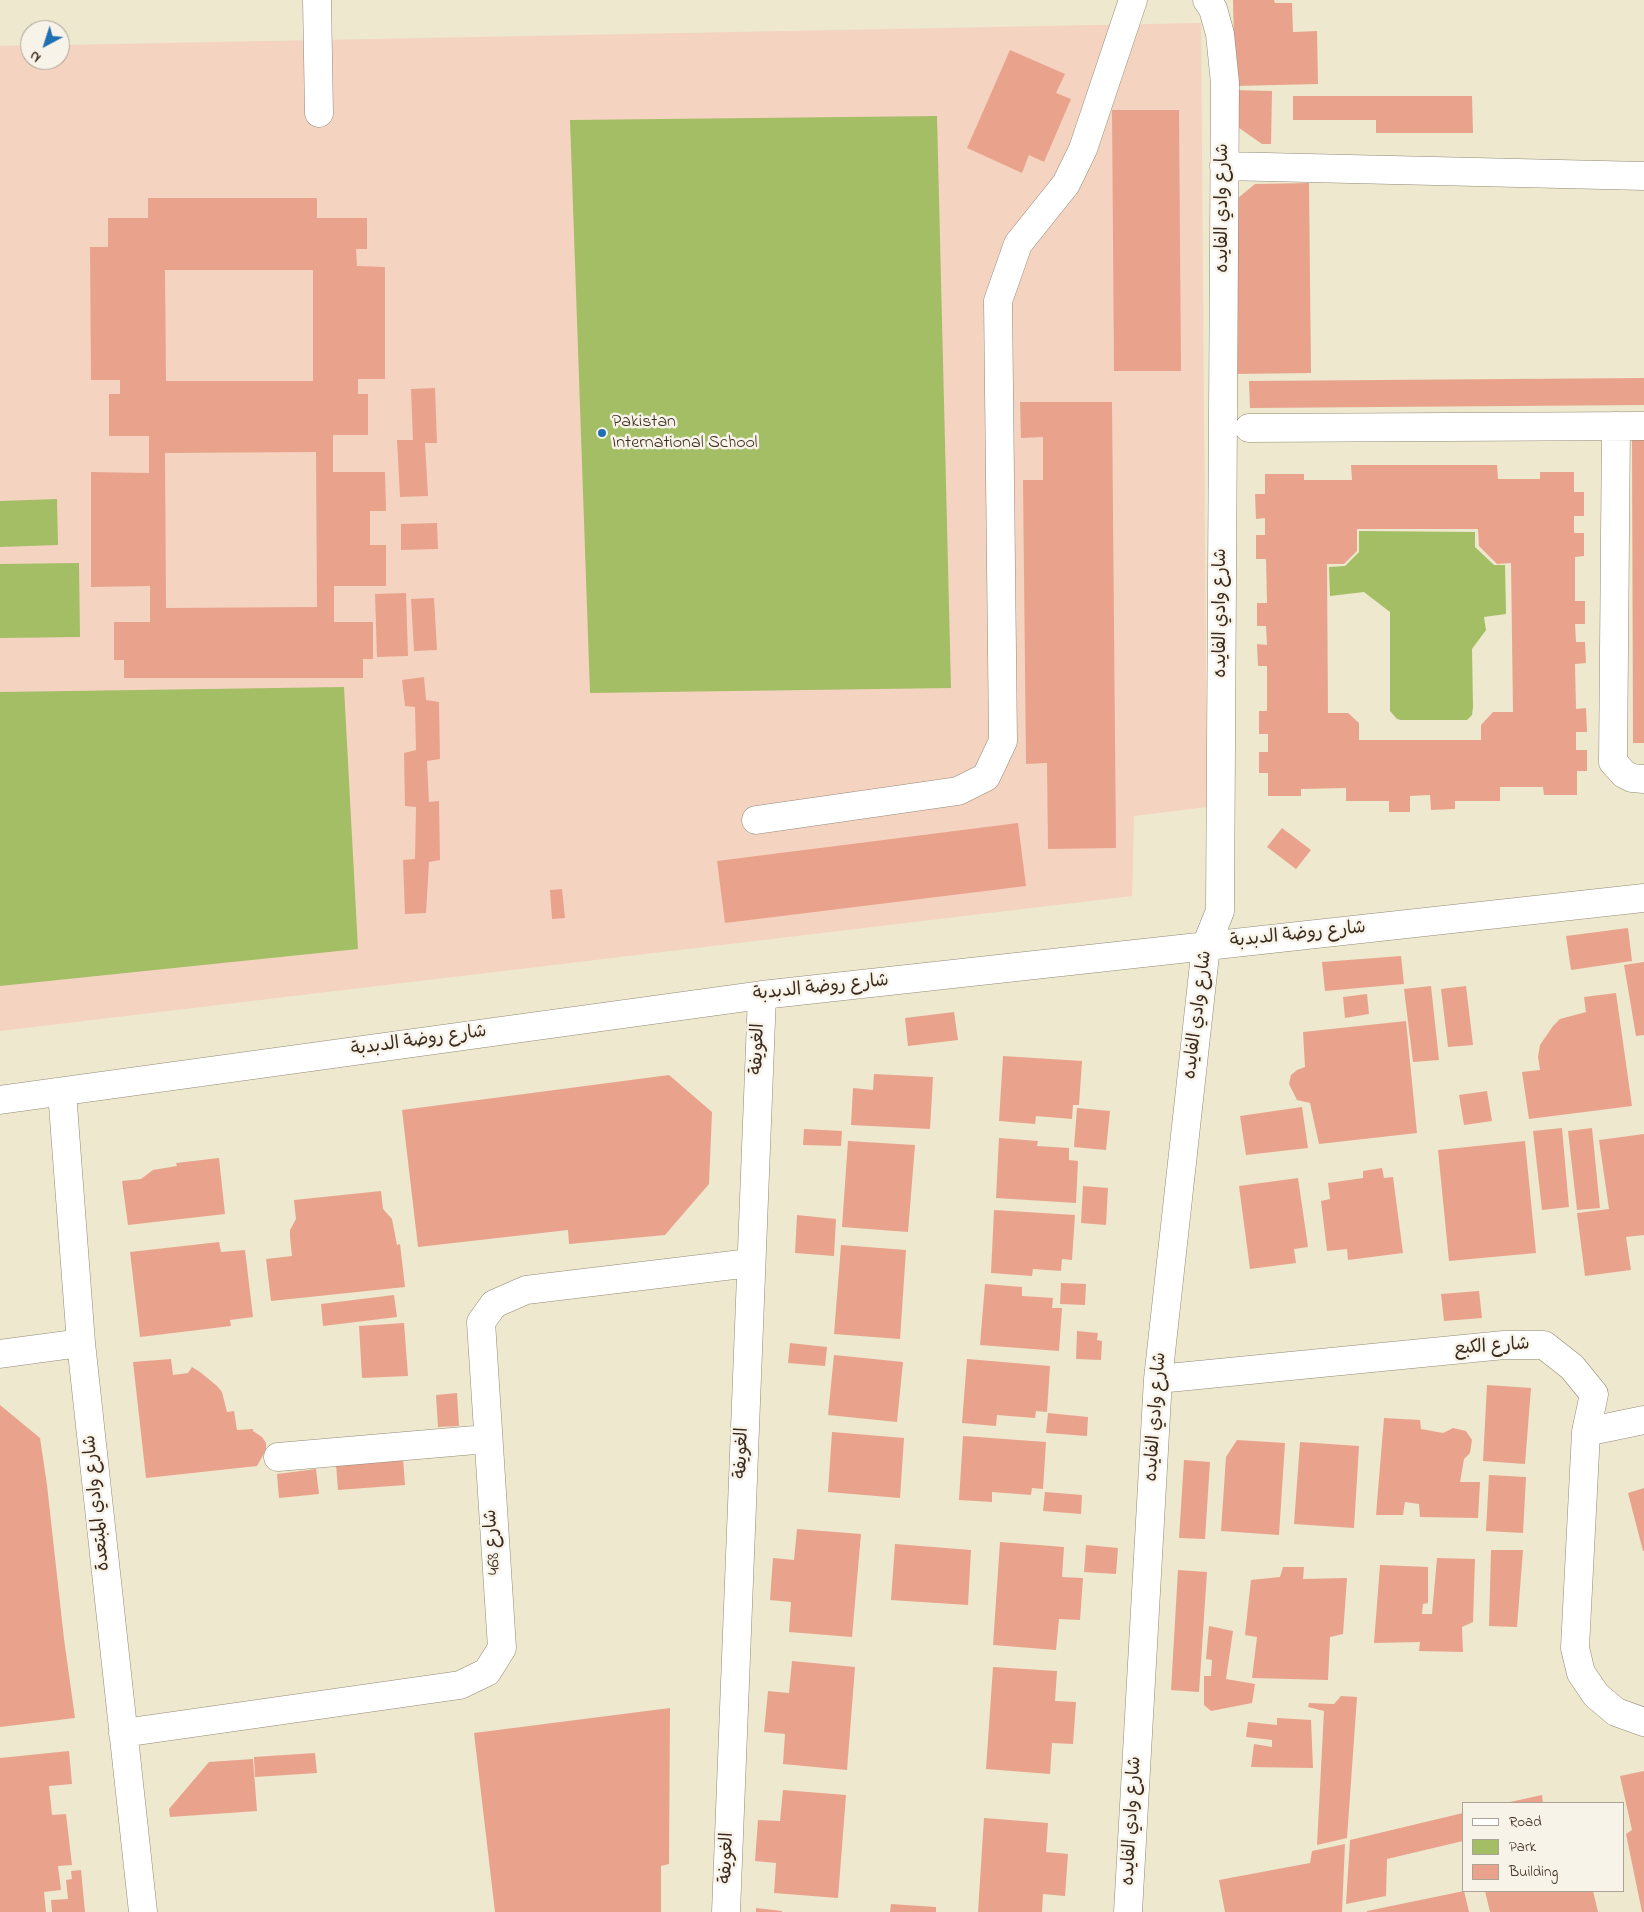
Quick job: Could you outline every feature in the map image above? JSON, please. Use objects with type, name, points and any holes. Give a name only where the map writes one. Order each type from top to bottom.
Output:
[{"type":"street","points":[[317,0],[319,113]]},
{"type":"street","points":[[756,820],[958,791],[986,777],[1003,741],[998,301],[1018,244],[1066,184],[1083,149],[1133,0]]},
{"type":"street","name":"شارع وادي الفايده","points":[[1128,1912],[1158,1378],[1206,946],[1220,912],[1225,83],[1220,34],[1213,9],[1207,0]]},
{"type":"street","points":[[1224,166],[1644,176]]},
{"type":"street","points":[[1616,426],[1613,762],[1624,774],[1632,778],[1644,779]]},
{"type":"street","points":[[1249,428],[1644,426]]},
{"type":"street","name":"شارع روضة الدبدبة","points":[[0,1100],[762,995],[1644,898]]},
{"type":"street","name":"الغويفة","points":[[726,1912],[762,995]]},
{"type":"street","name":"شارع وادي المبتعدة","points":[[62,1092],[81,1343],[143,1912]]},
{"type":"street","name":"شارع 468","points":[[123,1733],[460,1685],[487,1672],[502,1648],[480,1322],[494,1304],[526,1290],[750,1263]]},
{"type":"street","points":[[0,1354],[81,1343]]},
{"type":"street","name":"شارع الكبع","points":[[1158,1378],[1504,1345],[1544,1345],[1572,1367],[1594,1394],[1586,1432],[1575,1648],[1581,1673],[1596,1695],[1616,1712],[1644,1722]]},
{"type":"street","points":[[1586,1432],[1644,1420]]},
{"type":"street","points":[[278,1457],[487,1439]]},
{"type":"shaded area","name":"Pakistan International School","points":[[1201,23],[1207,807],[1134,816],[1132,896],[0,1031],[0,46],[20,45],[20,70],[70,70],[70,45]]},
{"type":"green space","points":[[937,116],[951,688],[590,693],[570,120]]},
{"type":"green space","points":[[57,499],[58,545],[0,547],[0,501]]},
{"type":"green space","points":[[1359,531],[1475,532],[1475,547],[1494,565],[1505,565],[1506,614],[1484,617],[1486,630],[1472,649],[1473,707],[1472,715],[1467,720],[1401,720],[1397,719],[1390,711],[1390,612],[1364,592],[1330,596],[1329,567],[1345,566],[1359,552]]},
{"type":"green space","points":[[79,563],[80,637],[0,638],[0,564]]},
{"type":"green space","points":[[344,687],[358,949],[0,986],[0,692]]},
{"type":"building","points":[[1233,0],[1274,0],[1275,3],[1292,3],[1293,32],[1317,31],[1318,84],[1235,86]]},
{"type":"building","points":[[1010,50],[1065,74],[1056,93],[1071,99],[1044,162],[1029,155],[1022,173],[967,148]]},
{"type":"building","points":[[1233,90],[1272,91],[1271,144],[1262,144],[1232,123]]},
{"type":"building","points":[[1293,96],[1472,96],[1473,133],[1376,133],[1376,120],[1293,120]]},
{"type":"building","points":[[1112,110],[1179,110],[1181,371],[1114,371]]},
{"type":"building","points":[[1309,183],[1311,373],[1234,374],[1233,202],[1255,184]]},
{"type":"building","points":[[148,198],[317,198],[317,218],[367,218],[367,249],[356,249],[357,266],[385,267],[385,379],[358,379],[358,394],[368,394],[368,435],[333,435],[333,472],[385,472],[386,511],[370,511],[370,545],[386,545],[386,586],[334,586],[334,622],[373,622],[373,659],[363,659],[363,678],[124,678],[124,660],[114,660],[114,622],[150,622],[150,586],[91,587],[91,472],[149,473],[149,436],[109,436],[109,394],[120,394],[120,380],[91,380],[90,247],[108,247],[108,218],[148,218]],"holes":[[[165,270],[313,270],[313,381],[166,381]],[[316,452],[317,607],[166,608],[165,453]]]},
{"type":"building","points":[[1644,378],[1644,405],[1250,408],[1249,381]]},
{"type":"building","points":[[435,388],[437,443],[425,443],[428,496],[400,497],[397,440],[413,440],[411,389]]},
{"type":"building","points":[[1020,402],[1112,402],[1116,848],[1048,849],[1047,763],[1026,764],[1023,480],[1043,480],[1043,437],[1021,438]]},
{"type":"building","points":[[1632,439],[1644,439],[1644,743],[1633,743]]},
{"type":"building","points":[[1351,465],[1497,465],[1498,479],[1540,479],[1540,472],[1574,472],[1574,492],[1584,492],[1584,516],[1574,516],[1574,533],[1584,533],[1584,556],[1575,557],[1575,601],[1585,601],[1585,624],[1575,624],[1576,642],[1585,642],[1586,663],[1575,664],[1576,709],[1586,708],[1587,732],[1576,732],[1576,750],[1587,750],[1587,771],[1577,771],[1577,795],[1544,795],[1543,787],[1500,787],[1500,801],[1455,801],[1455,809],[1431,810],[1430,795],[1410,796],[1410,812],[1389,812],[1389,801],[1346,801],[1346,788],[1301,789],[1301,796],[1268,796],[1268,773],[1259,773],[1259,752],[1268,752],[1268,734],[1259,734],[1259,711],[1267,711],[1267,666],[1258,666],[1257,644],[1267,645],[1266,626],[1257,626],[1257,603],[1267,603],[1266,559],[1256,559],[1256,535],[1265,535],[1265,518],[1256,519],[1255,494],[1265,494],[1265,474],[1304,474],[1304,480],[1352,480]],"holes":[[[1357,529],[1478,529],[1479,546],[1497,564],[1511,563],[1513,712],[1493,712],[1481,725],[1481,740],[1359,740],[1359,723],[1348,713],[1328,713],[1327,564],[1344,564],[1357,551]]]},
{"type":"building","points":[[437,523],[438,549],[401,550],[401,524]]},
{"type":"building","points":[[406,593],[408,656],[377,657],[375,594]]},
{"type":"building","points":[[434,598],[437,650],[414,651],[411,599]]},
{"type":"building","points":[[424,677],[426,700],[439,702],[440,759],[427,761],[429,802],[439,801],[440,860],[429,862],[426,913],[405,914],[403,860],[415,859],[416,807],[405,806],[404,753],[416,750],[415,707],[405,706],[402,680]]},
{"type":"building","points":[[1018,823],[1026,886],[725,923],[717,861]]},
{"type":"building","points":[[1282,828],[1311,850],[1296,869],[1267,847]]},
{"type":"building","points":[[562,889],[565,918],[552,919],[550,890]]},
{"type":"building","points":[[1628,928],[1632,961],[1571,970],[1566,936]]},
{"type":"building","points":[[1401,956],[1404,984],[1325,991],[1322,962]]},
{"type":"building","points":[[1644,962],[1644,1035],[1636,1036],[1624,965]]},
{"type":"building","points":[[1431,986],[1439,1060],[1413,1062],[1404,989]]},
{"type":"building","points":[[1466,986],[1473,1045],[1448,1047],[1441,989]]},
{"type":"building","points":[[1616,993],[1632,1106],[1529,1119],[1522,1072],[1540,1070],[1538,1057],[1540,1045],[1553,1026],[1560,1019],[1586,1012],[1584,997]]},
{"type":"building","points":[[1367,994],[1369,1014],[1345,1018],[1343,997]]},
{"type":"building","points":[[954,1012],[958,1040],[908,1046],[905,1018]]},
{"type":"building","points":[[1406,1021],[1417,1133],[1319,1144],[1310,1103],[1297,1100],[1289,1084],[1291,1075],[1305,1067],[1303,1032]]},
{"type":"building","points":[[1003,1056],[1082,1061],[1079,1105],[1073,1105],[1072,1119],[1036,1116],[1035,1124],[999,1121]]},
{"type":"building","points":[[874,1074],[933,1077],[930,1129],[851,1125],[853,1088],[873,1090]]},
{"type":"building","points":[[669,1075],[712,1112],[709,1184],[665,1235],[569,1244],[568,1230],[418,1247],[402,1110]]},
{"type":"building","points":[[1487,1091],[1492,1121],[1464,1125],[1459,1095]]},
{"type":"building","points":[[1302,1107],[1308,1148],[1246,1155],[1240,1116]]},
{"type":"building","points":[[1077,1108],[1110,1111],[1106,1150],[1074,1147]]},
{"type":"building","points":[[1562,1128],[1569,1207],[1542,1210],[1533,1131]]},
{"type":"building","points":[[1592,1128],[1600,1208],[1577,1210],[1568,1131]]},
{"type":"building","points":[[804,1129],[842,1131],[841,1146],[803,1145]]},
{"type":"building","points":[[1644,1134],[1644,1235],[1626,1237],[1631,1270],[1585,1276],[1577,1213],[1609,1209],[1599,1140]]},
{"type":"building","points":[[999,1138],[1038,1141],[1037,1146],[1069,1148],[1069,1160],[1078,1161],[1076,1203],[996,1198]]},
{"type":"building","points":[[848,1141],[915,1145],[908,1232],[842,1227]]},
{"type":"building","points":[[1525,1141],[1536,1253],[1449,1261],[1438,1150]]},
{"type":"building","points":[[219,1158],[225,1214],[128,1225],[122,1181],[141,1179],[153,1170],[177,1166],[176,1163]]},
{"type":"building","points":[[1382,1168],[1384,1178],[1393,1177],[1403,1253],[1348,1260],[1347,1249],[1327,1251],[1321,1201],[1330,1199],[1328,1183],[1363,1178],[1363,1171]]},
{"type":"building","points":[[1298,1178],[1308,1247],[1294,1249],[1296,1263],[1250,1269],[1239,1186]]},
{"type":"building","points":[[1083,1186],[1108,1188],[1106,1225],[1081,1223]]},
{"type":"building","points":[[381,1191],[383,1209],[392,1219],[397,1245],[400,1244],[405,1287],[271,1301],[266,1259],[292,1256],[290,1230],[296,1219],[294,1200]]},
{"type":"building","points":[[994,1210],[1075,1215],[1072,1260],[1062,1259],[1061,1271],[1033,1269],[1032,1276],[991,1273]]},
{"type":"building","points":[[797,1215],[836,1219],[834,1256],[795,1253]]},
{"type":"building","points":[[219,1242],[221,1252],[245,1250],[253,1317],[230,1320],[231,1326],[140,1337],[130,1252]]},
{"type":"building","points":[[841,1245],[906,1250],[900,1339],[834,1334]]},
{"type":"building","points":[[1061,1283],[1086,1284],[1085,1305],[1060,1304]]},
{"type":"building","points":[[985,1284],[1022,1287],[1022,1296],[1053,1298],[1052,1308],[1062,1308],[1059,1351],[980,1345]]},
{"type":"building","points":[[1479,1291],[1482,1318],[1444,1321],[1441,1294]]},
{"type":"building","points":[[394,1295],[397,1317],[323,1326],[321,1304]]},
{"type":"building","points":[[404,1323],[408,1376],[362,1378],[359,1326]]},
{"type":"building","points":[[1077,1331],[1098,1333],[1097,1340],[1102,1341],[1101,1360],[1076,1359]]},
{"type":"building","points":[[790,1343],[827,1347],[825,1366],[788,1363]]},
{"type":"building","points":[[834,1355],[903,1362],[897,1422],[828,1415]]},
{"type":"building","points":[[171,1359],[173,1375],[188,1373],[192,1367],[217,1386],[222,1392],[227,1412],[234,1411],[237,1430],[253,1429],[262,1437],[266,1443],[266,1450],[257,1466],[146,1478],[133,1362]]},
{"type":"building","points":[[967,1359],[1050,1366],[1047,1412],[1036,1411],[1035,1418],[997,1415],[996,1426],[962,1423]]},
{"type":"building","points":[[1487,1385],[1531,1388],[1525,1464],[1483,1461]]},
{"type":"building","points":[[457,1393],[459,1426],[438,1427],[436,1395]]},
{"type":"building","points":[[0,1405],[40,1438],[75,1718],[0,1727]]},
{"type":"building","points":[[1048,1413],[1088,1417],[1087,1436],[1046,1433]]},
{"type":"building","points":[[1384,1418],[1420,1420],[1421,1429],[1443,1433],[1453,1428],[1466,1431],[1472,1440],[1470,1453],[1464,1459],[1460,1482],[1480,1482],[1478,1518],[1420,1517],[1419,1504],[1405,1502],[1403,1515],[1376,1515]]},
{"type":"building","points":[[832,1432],[904,1438],[900,1498],[828,1492]]},
{"type":"building","points":[[963,1436],[1046,1442],[1043,1489],[1032,1488],[1031,1495],[992,1492],[992,1502],[959,1500]]},
{"type":"building","points":[[1237,1440],[1285,1443],[1279,1535],[1221,1531],[1226,1457]]},
{"type":"building","points":[[1300,1442],[1359,1446],[1354,1528],[1294,1524]]},
{"type":"building","points":[[403,1458],[405,1485],[338,1490],[336,1464]]},
{"type":"building","points":[[1184,1460],[1210,1462],[1205,1539],[1179,1538]]},
{"type":"building","points":[[316,1469],[319,1494],[279,1498],[277,1474]]},
{"type":"building","points":[[1489,1475],[1526,1477],[1523,1533],[1486,1531]]},
{"type":"building","points":[[1644,1488],[1644,1551],[1643,1551],[1628,1493]]},
{"type":"building","points":[[1045,1492],[1082,1495],[1081,1514],[1043,1511]]},
{"type":"building","points":[[797,1529],[861,1534],[852,1637],[789,1632],[791,1602],[770,1600],[773,1558],[794,1560]]},
{"type":"building","points":[[1000,1542],[1064,1547],[1062,1577],[1083,1578],[1080,1620],[1059,1619],[1056,1650],[993,1645]]},
{"type":"building","points":[[895,1544],[971,1550],[968,1605],[891,1600]]},
{"type":"building","points":[[1086,1545],[1118,1548],[1116,1574],[1084,1572]]},
{"type":"building","points":[[1491,1550],[1523,1550],[1517,1627],[1489,1626]]},
{"type":"building","points":[[1437,1558],[1475,1559],[1473,1622],[1462,1627],[1463,1652],[1419,1651],[1420,1642],[1374,1643],[1380,1565],[1428,1567],[1428,1603],[1423,1604],[1422,1614],[1432,1614]]},
{"type":"building","points":[[1283,1567],[1304,1567],[1303,1579],[1347,1578],[1343,1634],[1330,1637],[1328,1680],[1252,1678],[1257,1637],[1245,1635],[1251,1580],[1280,1577]]},
{"type":"building","points":[[1178,1570],[1207,1572],[1199,1692],[1171,1690]]},
{"type":"building","points":[[1209,1626],[1233,1631],[1226,1679],[1255,1684],[1252,1703],[1211,1711],[1204,1705],[1204,1676],[1211,1676],[1212,1660],[1206,1659]]},
{"type":"building","points":[[792,1661],[855,1667],[847,1770],[783,1764],[785,1734],[764,1732],[768,1691],[789,1693]]},
{"type":"building","points":[[993,1667],[1057,1671],[1055,1701],[1076,1702],[1073,1744],[1052,1743],[1050,1774],[986,1769]]},
{"type":"building","points":[[1341,1696],[1357,1697],[1347,1838],[1317,1845],[1324,1711],[1308,1707],[1309,1703],[1334,1704]]},
{"type":"building","points":[[670,1708],[669,1864],[661,1866],[661,1912],[495,1912],[474,1733]]},
{"type":"building","points":[[1277,1718],[1311,1720],[1313,1768],[1251,1767],[1254,1744],[1272,1747],[1272,1740],[1246,1737],[1248,1722],[1277,1725]]},
{"type":"building","points":[[69,1751],[72,1784],[49,1786],[52,1815],[66,1814],[72,1865],[58,1866],[61,1890],[44,1892],[46,1912],[0,1912],[0,1758]]},
{"type":"building","points":[[315,1753],[317,1773],[255,1777],[254,1757]]},
{"type":"building","points":[[253,1759],[257,1811],[170,1817],[169,1809],[209,1762]]},
{"type":"building","points":[[1644,1771],[1644,1912],[1642,1912],[1626,1834],[1632,1830],[1620,1776]]},
{"type":"building","points":[[783,1790],[846,1795],[838,1898],[774,1893],[776,1863],[755,1861],[758,1820],[780,1821]]},
{"type":"building","points":[[1542,1795],[1543,1802],[1510,1802]]},
{"type":"building","points":[[1462,1813],[1462,1841],[1387,1859],[1386,1896],[1346,1904],[1350,1840]]},
{"type":"building","points":[[984,1818],[1048,1823],[1046,1852],[1068,1854],[1065,1896],[1043,1894],[1042,1912],[978,1912]]},
{"type":"building","points":[[1345,1844],[1342,1912],[1225,1912],[1219,1880],[1310,1863],[1312,1851]]},
{"type":"building","points":[[81,1870],[85,1912],[52,1912],[51,1900],[68,1899],[66,1880],[72,1879],[71,1871]]},
{"type":"building","points":[[1462,1891],[1464,1892],[1469,1912],[1367,1912]]},
{"type":"building","points":[[1485,1892],[1593,1892],[1598,1912],[1490,1912]]},
{"type":"building","points":[[891,1904],[936,1907],[936,1912],[890,1912]]},
{"type":"building","points":[[756,1908],[782,1911],[782,1912],[756,1912]]},
{"type":"place","name":"Pakistan International School","points":[[602,433]]}]
